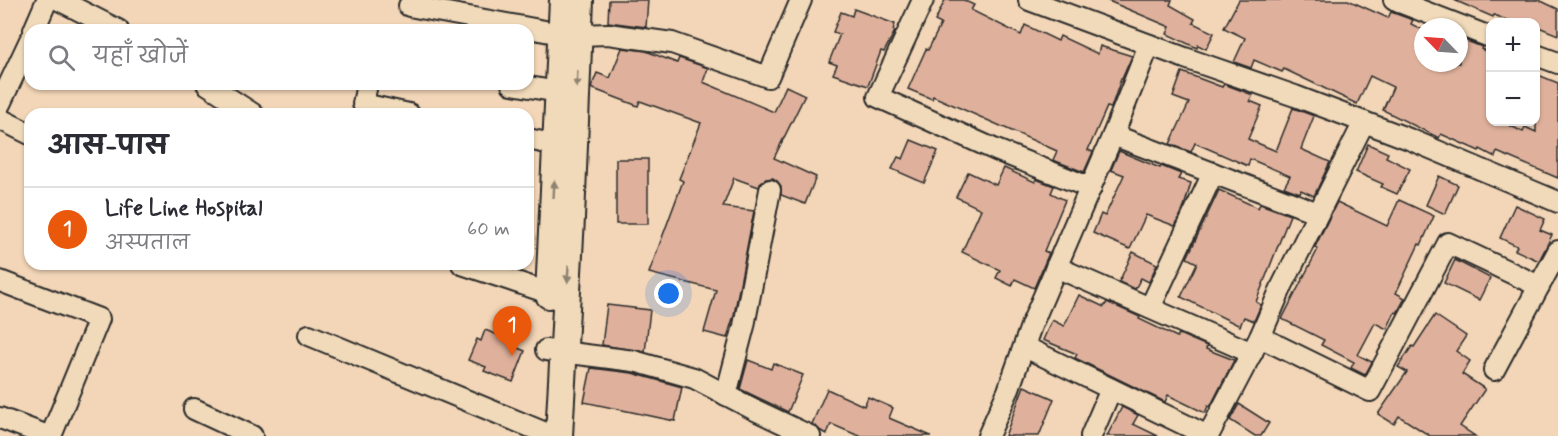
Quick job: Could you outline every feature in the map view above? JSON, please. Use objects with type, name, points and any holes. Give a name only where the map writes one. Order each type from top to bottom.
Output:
[{"type":"street","points":[[37,24],[47,0]]},
{"type":"street","points":[[59,0],[106,24]]},
{"type":"street","points":[[309,335],[548,435],[554,351],[571,218],[570,35],[563,0]]},
{"type":"street","points":[[554,351],[549,293],[558,92],[580,0]]},
{"type":"street","points":[[534,29],[570,35],[608,34],[672,43],[768,77],[801,0]]},
{"type":"street","points":[[923,0],[878,97],[996,150],[1091,188]]},
{"type":"street","points":[[1029,0],[1409,139],[1558,202]]},
{"type":"street","points":[[1394,0],[1486,35]]},
{"type":"street","points":[[409,6],[509,24]]},
{"type":"street","points":[[988,436],[1008,391],[1031,326],[1091,188],[1149,45]]},
{"type":"street","points":[[2,92],[24,51]]},
{"type":"street","points":[[1540,56],[1558,63]]},
{"type":"street","points":[[534,88],[558,92]]},
{"type":"street","points":[[216,90],[245,108]]},
{"type":"street","points":[[366,90],[363,104],[381,108]]},
{"type":"street","points":[[0,119],[24,131]]},
{"type":"street","points":[[1024,347],[1208,436],[1256,345],[1282,286],[1364,122]]},
{"type":"street","points":[[1113,135],[1318,213]]},
{"type":"street","points":[[534,140],[556,145]]},
{"type":"street","points":[[1150,308],[1213,173]]},
{"type":"street","points":[[726,395],[744,326],[770,190]]},
{"type":"street","points":[[1056,267],[1150,308],[1256,345],[1370,391],[1448,243],[1539,286]]},
{"type":"street","points":[[1494,370],[1558,251]]},
{"type":"street","points":[[480,270],[549,293]]},
{"type":"street","points":[[0,280],[99,319],[50,436],[0,418]]},
{"type":"street","points":[[554,351],[634,361],[694,378],[726,395],[780,430],[810,436]]},
{"type":"street","points":[[1091,436],[1110,389]]},
{"type":"street","points":[[194,409],[252,436]]},
{"type":"building","points":[[609,0],[648,0],[646,27],[608,22]]},
{"type":"building","points":[[945,0],[963,0],[974,5],[971,10],[1021,35],[1025,25],[1058,41],[1060,36],[1098,54],[1100,46],[1132,56],[1111,108],[1107,107],[1088,150],[1093,152],[1084,172],[1053,160],[1057,151],[933,96],[932,99],[908,89],[926,49],[928,50],[941,24],[935,21]]},
{"type":"building","points":[[1106,0],[1172,0],[1170,5],[1195,19],[1193,23],[1214,33],[1206,49],[1198,45],[1197,48],[1167,34],[1170,27]]},
{"type":"building","points":[[1239,0],[1348,0],[1388,18],[1391,12],[1413,20],[1411,24],[1414,26],[1414,72],[1468,72],[1468,42],[1482,47],[1481,49],[1486,51],[1486,126],[1511,126],[1523,132],[1525,127],[1536,132],[1536,126],[1540,126],[1540,76],[1558,83],[1558,178],[1497,152],[1495,157],[1441,134],[1439,138],[1383,110],[1393,87],[1370,76],[1357,104],[1284,69],[1282,72],[1254,60],[1251,68],[1234,62],[1245,38],[1224,28]]},
{"type":"building","points":[[1454,0],[1539,0],[1558,9],[1558,35],[1540,28],[1540,18],[1502,18],[1494,15],[1493,17]]},
{"type":"building","points":[[854,9],[895,24],[893,30],[895,31],[884,52],[881,51],[868,86],[833,74],[837,65],[829,62],[840,34],[833,32],[841,12],[852,16]]},
{"type":"building","points":[[622,48],[646,51],[677,63],[679,58],[708,68],[703,82],[774,112],[786,86],[805,95],[774,158],[816,177],[805,204],[781,195],[781,186],[773,178],[761,182],[759,187],[734,178],[723,207],[754,211],[734,315],[727,338],[704,332],[716,290],[649,273],[683,181],[679,179],[701,123],[640,101],[638,106],[591,88],[597,73],[610,78]]},
{"type":"building","points":[[1182,72],[1222,87],[1224,84],[1253,95],[1250,101],[1262,106],[1248,139],[1276,151],[1293,108],[1314,116],[1301,149],[1330,162],[1314,196],[1301,190],[1300,193],[1284,187],[1290,176],[1250,159],[1248,166],[1195,143],[1191,152],[1170,144],[1189,103],[1173,97]]},
{"type":"building","points":[[911,140],[938,151],[924,183],[892,169],[898,157],[903,159]]},
{"type":"building","points":[[1368,144],[1388,153],[1386,157],[1410,169],[1397,194],[1381,187],[1383,184],[1356,172]]},
{"type":"building","points":[[1119,151],[1181,174],[1178,179],[1191,183],[1183,210],[1175,226],[1146,215],[1130,249],[1093,233],[1101,214],[1105,216],[1124,175],[1111,170]]},
{"type":"building","points":[[616,159],[648,159],[648,224],[616,224]]},
{"type":"building","points":[[1004,168],[1035,182],[1036,179],[1054,186],[1051,193],[1065,200],[1044,251],[1049,253],[1034,288],[1015,279],[1012,286],[996,278],[1000,270],[962,252],[981,209],[956,197],[968,172],[996,185]]},
{"type":"building","points":[[1439,176],[1458,185],[1445,214],[1426,205]]},
{"type":"building","points":[[1219,190],[1258,208],[1260,204],[1290,215],[1256,302],[1261,305],[1254,321],[1244,317],[1240,326],[1181,297],[1197,263],[1187,258]]},
{"type":"building","points":[[1399,200],[1434,216],[1396,293],[1405,298],[1397,313],[1395,312],[1387,329],[1375,323],[1358,355],[1372,362],[1365,375],[1351,368],[1354,362],[1321,345],[1324,340],[1282,319],[1318,249],[1315,247],[1337,202],[1387,226]]},
{"type":"building","points":[[1515,205],[1545,219],[1540,230],[1552,235],[1539,261],[1515,250],[1517,246],[1500,238]]},
{"type":"building","points":[[1133,252],[1157,264],[1149,282],[1141,278],[1135,289],[1119,282]]},
{"type":"building","points":[[1455,260],[1490,278],[1479,300],[1444,283]]},
{"type":"building","points":[[1079,295],[1104,307],[1107,302],[1177,337],[1179,334],[1207,346],[1206,349],[1234,360],[1205,413],[1168,395],[1165,402],[1075,358],[1077,354],[1043,340],[1052,320],[1064,326]]},
{"type":"building","points":[[607,305],[650,310],[645,352],[602,345]]},
{"type":"building","points":[[1435,315],[1466,336],[1456,351],[1470,361],[1462,374],[1485,389],[1460,426],[1475,436],[1430,436],[1399,416],[1394,424],[1378,414],[1407,372],[1398,367]]},
{"type":"building","points":[[500,329],[518,336],[513,346],[525,351],[513,382],[484,371],[486,367],[468,360],[477,339],[481,341],[485,330],[498,335]]},
{"type":"building","points":[[748,360],[771,369],[773,363],[803,375],[788,412],[740,389]]},
{"type":"building","points":[[591,368],[632,373],[682,387],[675,421],[584,402]]},
{"type":"building","points":[[1024,386],[1054,399],[1039,436],[1005,436]]},
{"type":"building","points":[[827,389],[864,406],[868,397],[893,408],[889,418],[931,436],[859,436],[831,424],[827,434],[812,424]]},
{"type":"building","points":[[1239,404],[1269,423],[1261,436],[1255,436],[1230,420]]},
{"type":"building","points":[[1122,407],[1138,415],[1133,424],[1158,436],[1107,436]]},
{"type":"place","name":"Life Line Hospital","points":[[512,356]]}]
